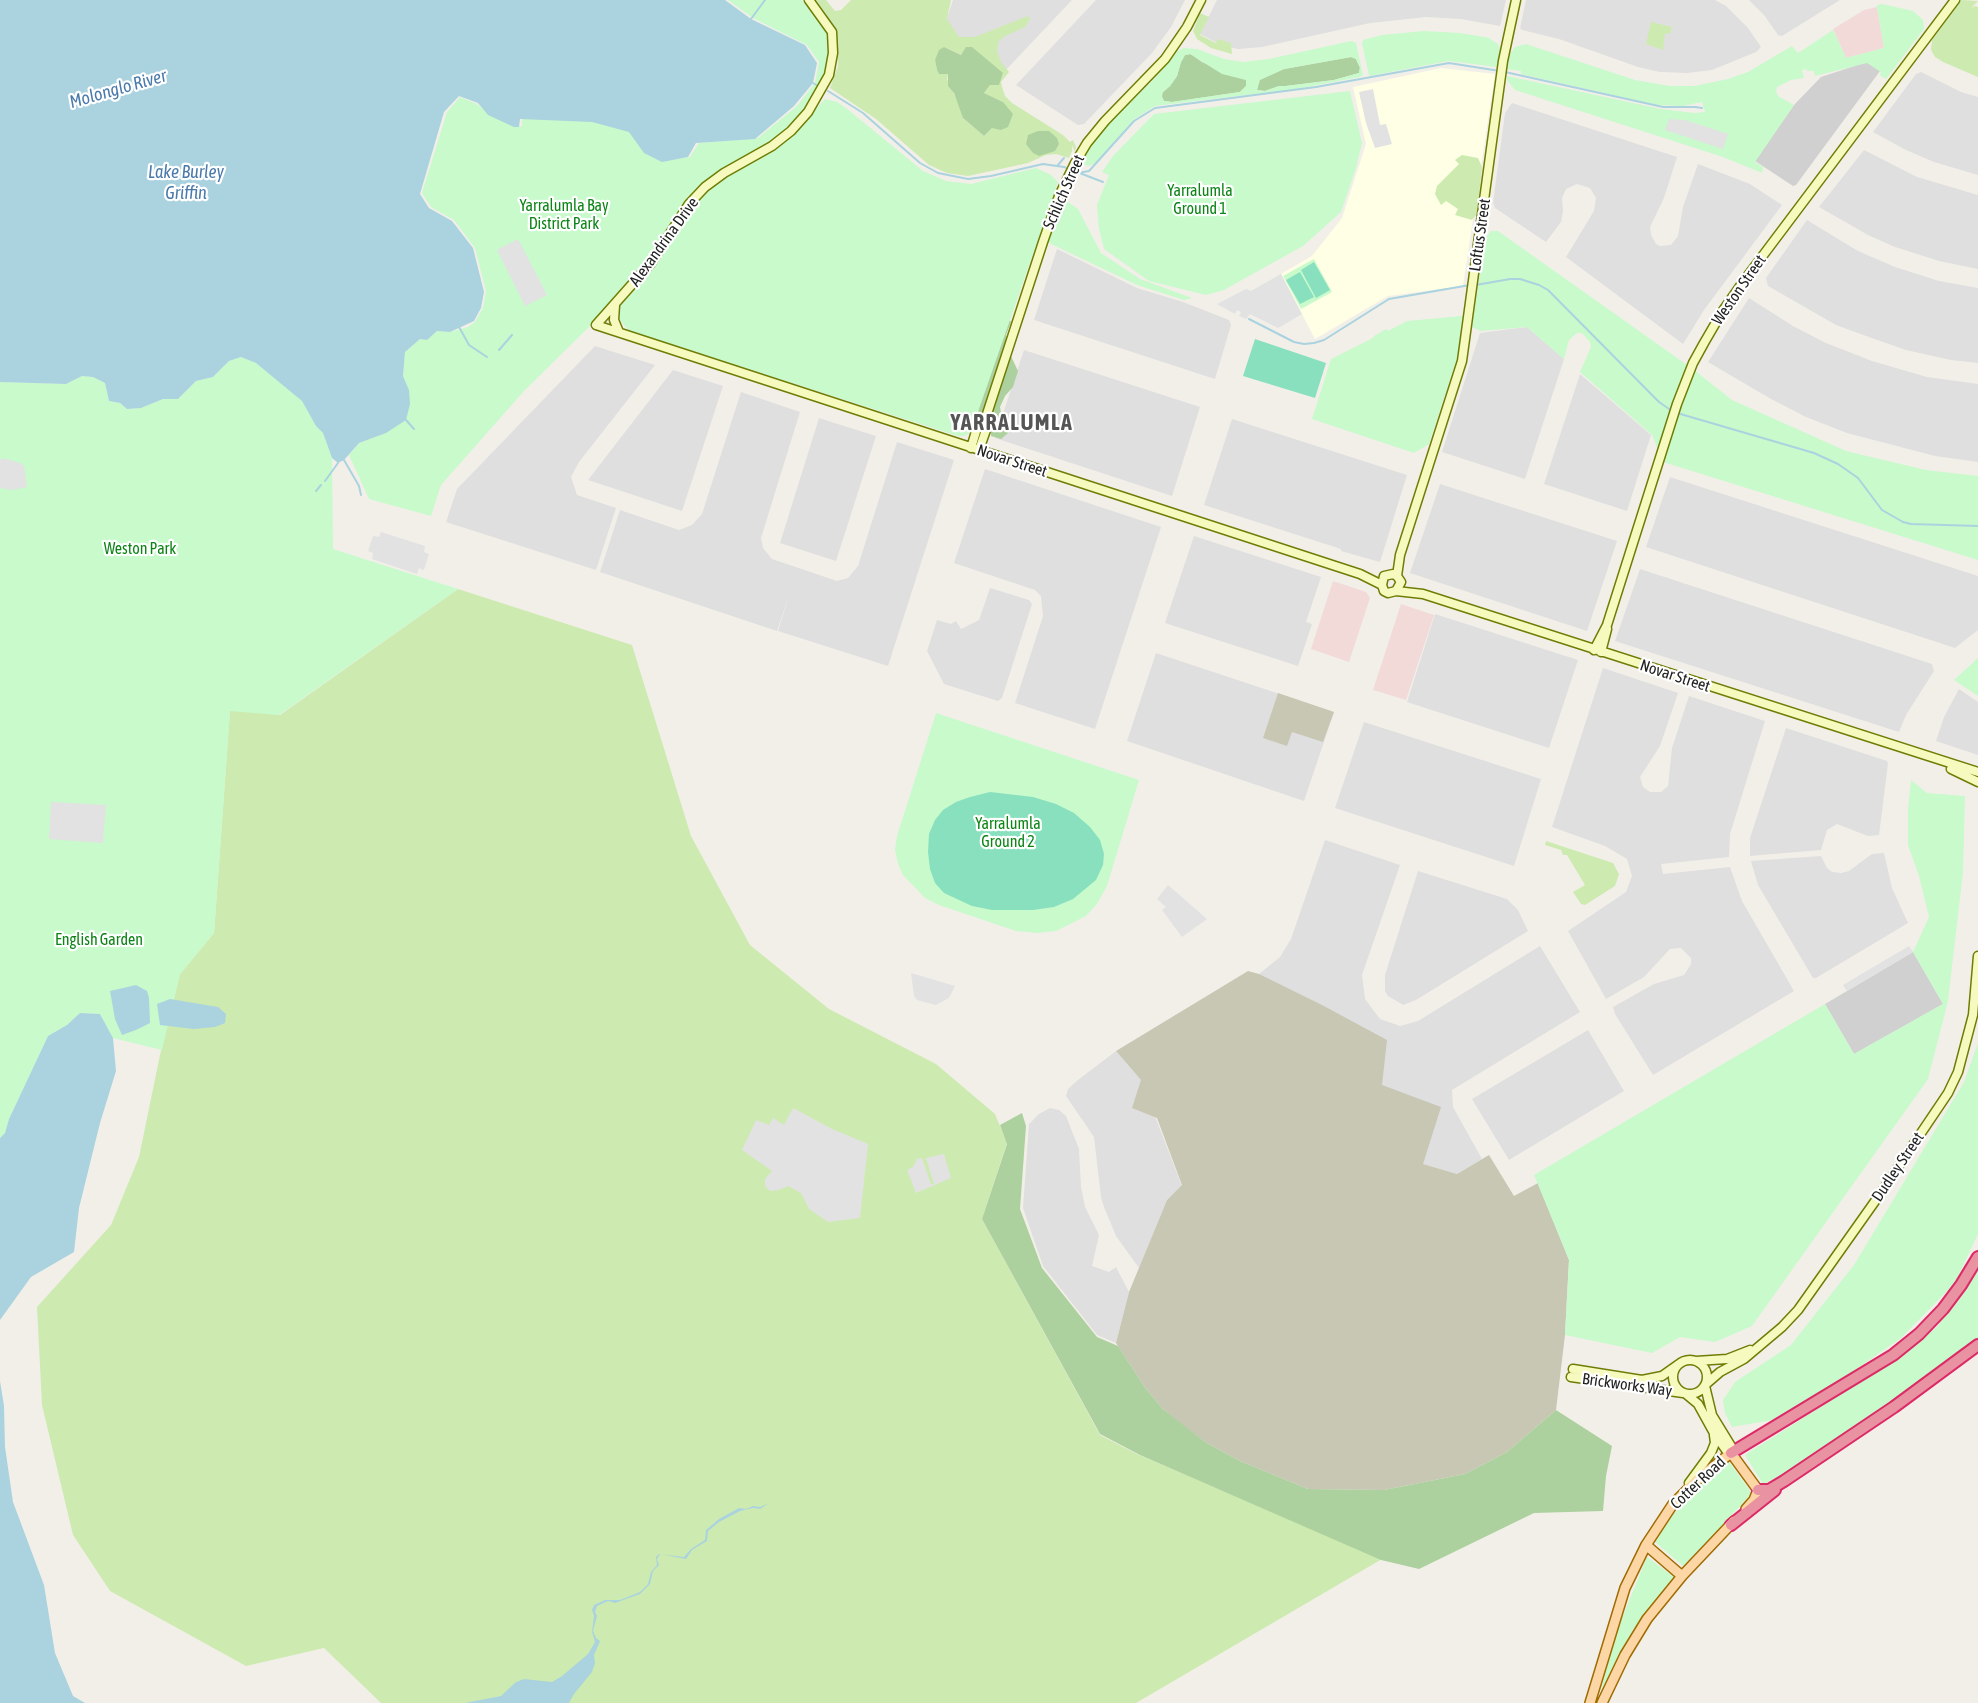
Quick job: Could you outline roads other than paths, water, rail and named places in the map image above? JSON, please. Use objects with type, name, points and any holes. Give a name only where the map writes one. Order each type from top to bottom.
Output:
[{"type":"highway","points":[[1731,1453],[1893,1355],[1919,1334],[1943,1309],[1978,1257]]},
{"type":"highway","points":[[1758,1490],[1769,1490],[1784,1481],[1894,1407],[1978,1345]]},
{"type":"highway","points":[[1731,1525],[1784,1481]]},
{"type":"main road","name":"Alexandrina Drive","points":[[596,325],[651,263],[689,204],[705,187],[724,173],[772,146],[791,131],[808,112],[823,88],[832,65],[832,32],[808,0]]},
{"type":"main road","name":"Schlich Street","points":[[975,449],[986,430],[986,417],[1046,232],[1067,178],[1105,121],[1164,60],[1187,27],[1201,0]]},
{"type":"main road","name":"Loftus Street","points":[[1396,591],[1400,586],[1390,578],[1400,555],[1462,361],[1502,71],[1516,0]]},
{"type":"main road","name":"Weston Street","points":[[1598,651],[1607,632],[1606,625],[1677,404],[1693,363],[1722,312],[1955,0]]},
{"type":"main road","points":[[615,304],[614,320],[619,332]]},
{"type":"main road","name":"Novar Street","points":[[596,325],[1360,573],[1390,578],[1422,594],[1978,772]]},
{"type":"main road","name":"Novar Street","points":[[1390,578],[1384,591],[1422,594]]},
{"type":"main road","name":"Novar Street","points":[[1928,757],[1978,782]]},
{"type":"main road","name":"Dudley Street","points":[[1705,1385],[1716,1375],[1740,1363],[1789,1320],[1814,1289],[1948,1093],[1958,1072],[1973,1015],[1978,956]]},
{"type":"main road","name":"Dudley Street","points":[[1696,1361],[1727,1359],[1756,1347]]},
{"type":"main road","points":[[1685,1360],[1696,1361],[1706,1371],[1705,1385],[1712,1415],[1731,1446],[1731,1453],[1726,1450],[1714,1433],[1698,1404],[1676,1387],[1673,1379],[1674,1371],[1685,1360]]},
{"type":"main road","name":"Brickworks Way","points":[[1679,1364],[1662,1376],[1642,1380],[1572,1373],[1684,1393]]},
{"type":"main road","points":[[1684,1393],[1698,1392],[1705,1385]]},
{"type":"main road","points":[[1680,1496],[1711,1453],[1714,1433]]},
{"type":"main road","name":"Cotter Road","points":[[1590,1703],[1620,1600],[1646,1545],[1680,1496],[1731,1453],[1758,1490]]},
{"type":"main road","points":[[1602,1703],[1634,1639],[1661,1601],[1754,1500],[1758,1490]]},
{"type":"main road","points":[[1646,1545],[1682,1576]]},
{"type":"water","name":"Lake Burley Griffin","points":[[0,0],[725,0],[751,19],[805,45],[817,63],[813,83],[794,106],[755,139],[696,143],[688,157],[662,162],[644,153],[629,132],[592,122],[520,119],[519,127],[514,127],[488,115],[478,103],[459,96],[444,112],[420,194],[429,208],[452,221],[473,248],[484,292],[481,308],[474,321],[450,332],[437,331],[427,340],[420,339],[405,352],[403,376],[409,390],[410,404],[406,420],[386,433],[359,443],[344,460],[338,463],[332,458],[323,433],[316,426],[302,401],[256,363],[241,357],[229,361],[213,377],[196,381],[178,399],[163,399],[141,408],[127,409],[120,403],[109,401],[105,383],[93,377],[82,376],[66,384],[0,382]]},
{"type":"water","points":[[136,985],[147,991],[150,1023],[122,1035],[115,1019],[110,991]]},
{"type":"water","points":[[170,999],[218,1007],[226,1014],[225,1023],[215,1027],[194,1029],[160,1025],[157,1004]]},
{"type":"water","points":[[80,1013],[100,1014],[113,1038],[116,1071],[100,1123],[79,1208],[74,1252],[31,1277],[0,1320],[0,1138],[5,1133],[9,1119],[48,1036],[67,1025]]},
{"type":"water","points":[[0,1381],[4,1406],[5,1447],[13,1502],[44,1585],[55,1653],[73,1696],[85,1703],[0,1703]]},
{"type":"water","points":[[769,1503],[760,1509],[740,1511],[719,1522],[708,1531],[707,1541],[692,1550],[686,1559],[662,1554],[684,1557],[691,1549],[705,1540],[706,1530],[719,1519],[739,1508],[760,1507]]},
{"type":"water","points":[[660,1554],[657,1559],[659,1565],[653,1571],[650,1584],[640,1594],[615,1603],[608,1601],[597,1606],[593,1631],[600,1641],[594,1655],[595,1663],[592,1672],[569,1703],[465,1703],[501,1696],[516,1682],[524,1679],[552,1682],[562,1676],[588,1654],[595,1642],[592,1632],[594,1605],[605,1600],[620,1600],[640,1592],[648,1584],[651,1572],[657,1565],[656,1557]]},
{"type":"waterway","points":[[751,19],[765,0]]},
{"type":"waterway","points":[[1078,173],[1089,171],[1134,121],[1155,108],[1316,87],[1449,63],[1500,71]]},
{"type":"waterway","points":[[1505,72],[1663,107],[1702,108]]},
{"type":"waterway","points":[[813,83],[818,86]]},
{"type":"waterway","points":[[828,91],[863,113],[920,163],[938,173],[968,179],[1043,164],[1064,167],[1103,182]]},
{"type":"waterway","points":[[1058,165],[1064,158]]},
{"type":"waterway","points":[[1476,285],[1520,279],[1548,290],[1659,402],[1672,411]]},
{"type":"waterway","points":[[1249,319],[1294,342],[1314,343],[1324,340],[1389,299],[1470,285]]},
{"type":"waterway","points":[[458,325],[469,345],[487,357]]},
{"type":"waterway","points":[[499,350],[512,335]]},
{"type":"waterway","points":[[1677,413],[1814,453],[1838,464],[1858,478],[1882,510],[1903,522],[1978,526]]},
{"type":"waterway","points":[[406,420],[414,429]]},
{"type":"waterway","points":[[344,460],[359,486],[361,495]]},
{"type":"waterway","points":[[325,481],[338,463]]},
{"type":"waterway","points":[[316,491],[321,485]]},
{"type":"district","name":"YARRALUMLA","points":[[1012,423]]},
{"type":"water label","name":"Molonglo River","points":[[118,89]]},
{"type":"park label","name":"Yarralumla Ground 1","points":[[1200,200]]},
{"type":"park label","name":"Yarralumla Bay District Park","points":[[564,215]]},
{"type":"park label","name":"Weston Park","points":[[140,549]]},
{"type":"park label","name":"Yarralumla Ground 2","points":[[1008,833]]},
{"type":"park label","name":"English Garden","points":[[99,940]]}]
